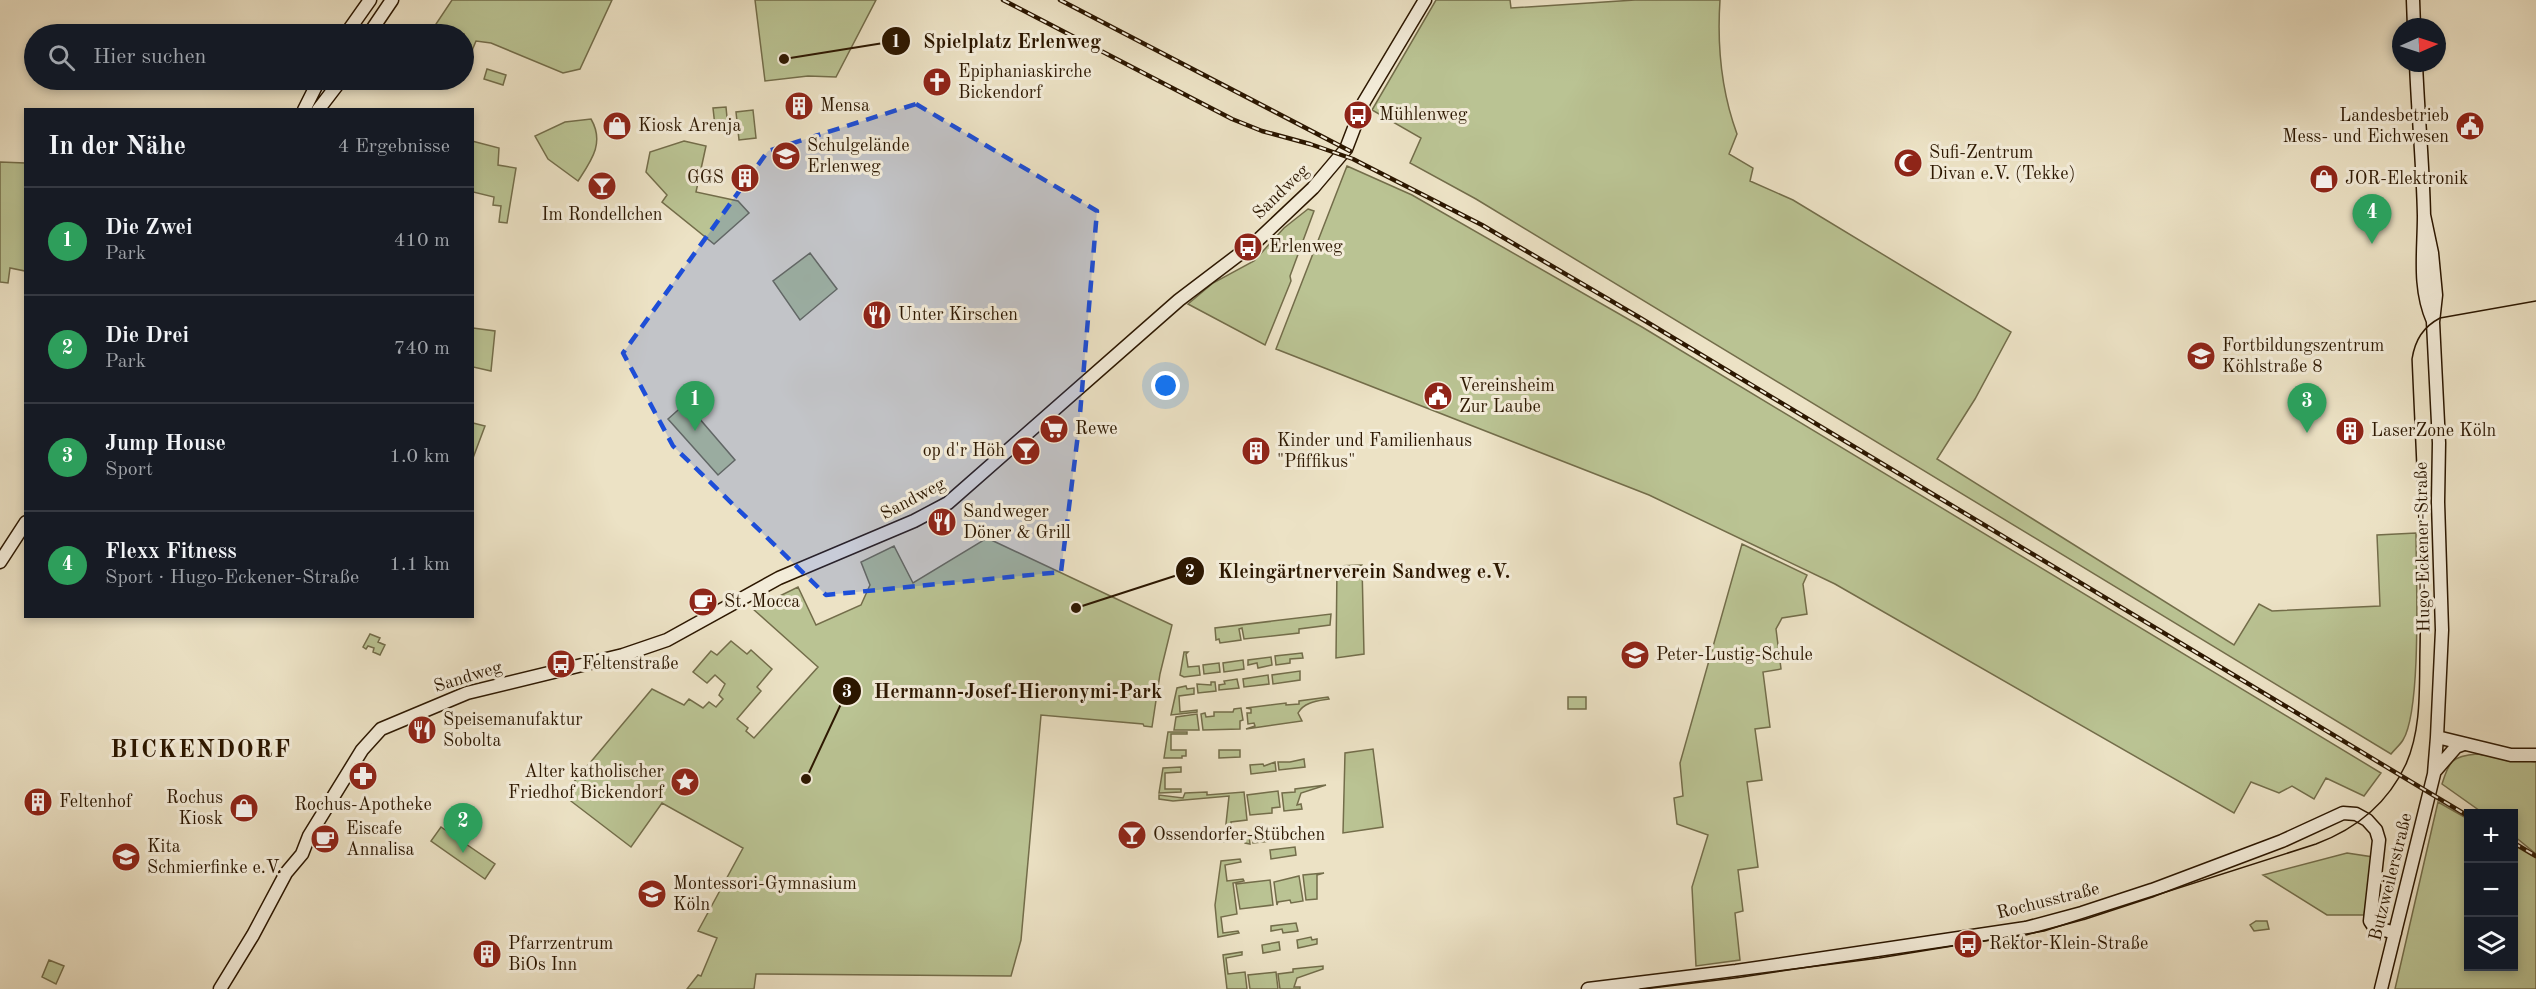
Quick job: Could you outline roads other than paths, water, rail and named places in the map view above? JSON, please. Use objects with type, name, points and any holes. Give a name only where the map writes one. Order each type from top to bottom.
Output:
[{"type":"street","points":[[353,24],[370,0]]},
{"type":"street","points":[[376,24],[392,0]]},
{"type":"street","name":"Sandweg","points":[[220,989],[253,935],[286,873],[302,854],[309,836],[362,750],[381,729],[467,693],[623,655],[667,640],[779,578],[932,513],[959,495],[1179,300],[1257,240],[1313,188],[1342,156],[1364,102],[1425,0]]},
{"type":"street","points":[[2413,0],[2414,18]]},
{"type":"street","name":"Hugo-Eckener-Straße","points":[[2416,72],[2424,215],[2435,274],[2433,322],[2439,442],[2438,502],[2442,630],[2437,737]]},
{"type":"street","points":[[305,108],[314,90]]},
{"type":"street","points":[[320,108],[333,90]]},
{"type":"street","points":[[0,562],[24,525]]},
{"type":"street","points":[[2437,737],[2511,755],[2536,755]]},
{"type":"street","name":"Butzweilerstraße","points":[[2381,989],[2434,774],[2437,737]]},
{"type":"street","name":"Butzweilerstraße","points":[[2434,774],[2441,762],[2456,747],[2464,744]]},
{"type":"street","name":"Rochusstraße","points":[[1588,989],[1736,971],[2026,927],[2082,913],[2152,890],[2282,841],[2343,813],[2362,817],[2376,830],[2379,847],[2370,921],[2374,927],[2395,933]]},
{"type":"tram line","points":[[1640,989],[1879,958],[2044,931],[2316,844],[2344,831],[2369,813],[2399,778],[2411,750],[2417,721],[2420,575],[2412,359],[2415,346],[2424,330],[2440,318],[2536,301]]},
{"type":"railway","points":[[1003,0],[1232,119],[1262,131],[1353,159],[1482,225],[2464,814]]},
{"type":"railway","points":[[1060,0],[1350,151]]},
{"type":"railway","points":[[2518,845],[2536,856]]},
{"type":"place","name":"Spielplatz Erlenweg","points":[[784,59]]},
{"type":"place","name":"Epiphaniaskirche Bickendorf","points":[[937,82]]},
{"type":"place","name":"Mensa","points":[[799,106]]},
{"type":"place","name":"Mühlenweg","points":[[1358,115]]},
{"type":"place","name":"Kiosk Arenja","points":[[617,126]]},
{"type":"place","name":"Landesbetrieb Mess- und Eichwesen","points":[[2470,126]]},
{"type":"place","name":"Schulgelände Erlenweg","points":[[786,156]]},
{"type":"place","name":"Sufi-Zentrum Divan e.V. (Tekke)","points":[[1908,163]]},
{"type":"place","name":"GGS","points":[[745,178]]},
{"type":"place","name":"JOR-Elektronik","points":[[2324,179]]},
{"type":"place","name":"Im Rondellchen","points":[[602,186]]},
{"type":"place","name":"Flexx Fitness","points":[[2372,244]]},
{"type":"place","name":"Erlenweg","points":[[1248,247]]},
{"type":"place","name":"Unter Kirschen","points":[[877,315]]},
{"type":"place","name":"Fortbildungszentrum Köhlstraße 8","points":[[2201,356]]},
{"type":"place","name":"Vereinsheim Zur Laube","points":[[1438,396]]},
{"type":"place","name":"Rewe","points":[[1054,429]]},
{"type":"place","name":"Die Zwei","points":[[695,431]]},
{"type":"place","name":"LaserZone Köln","points":[[2350,431]]},
{"type":"place","name":"Jump House","points":[[2307,433]]},
{"type":"place","name":"op d'r Höh","points":[[1026,451]]},
{"type":"place","name":"Kinder und Familienhaus \"Pfiffikus\"","points":[[1256,451]]},
{"type":"place","name":"Sandweger Döner & Grill","points":[[942,522]]},
{"type":"place","name":"St. Mocca","points":[[703,602]]},
{"type":"place","name":"Kleingärtnerverein Sandweg e.V.","points":[[1076,608]]},
{"type":"place","name":"Peter-Lustig-Schule","points":[[1635,655]]},
{"type":"place","name":"Feltenstraße","points":[[561,664]]},
{"type":"place","name":"Speisemanufaktur Sobolta","points":[[422,730]]},
{"type":"place","name":"Rochus-Apotheke","points":[[363,776]]},
{"type":"place","name":"Hermann-Josef-Hieronymi-Park","points":[[806,779]]},
{"type":"place","name":"Alter katholischer Friedhof Bickendorf","points":[[685,782]]},
{"type":"place","name":"Feltenhof","points":[[38,802]]},
{"type":"place","name":"Rochus Kiosk","points":[[244,808]]},
{"type":"place","name":"Ossendorfer-Stübchen","points":[[1132,835]]},
{"type":"place","name":"Eiscafe Annalisa","points":[[325,839]]},
{"type":"place","name":"Die Drei","points":[[463,853]]},
{"type":"place","name":"Kita Schmierfinke e.V.","points":[[126,857]]},
{"type":"place","name":"Montessori-Gymnasium Köln","points":[[652,894]]},
{"type":"place","name":"Rektor-Klein-Straße","points":[[1968,944]]},
{"type":"place","name":"Pfarrzentrum BiOs Inn","points":[[487,954]]},
{"type":"district","name":"BICKENDORF","points":[[201,751]]}]
